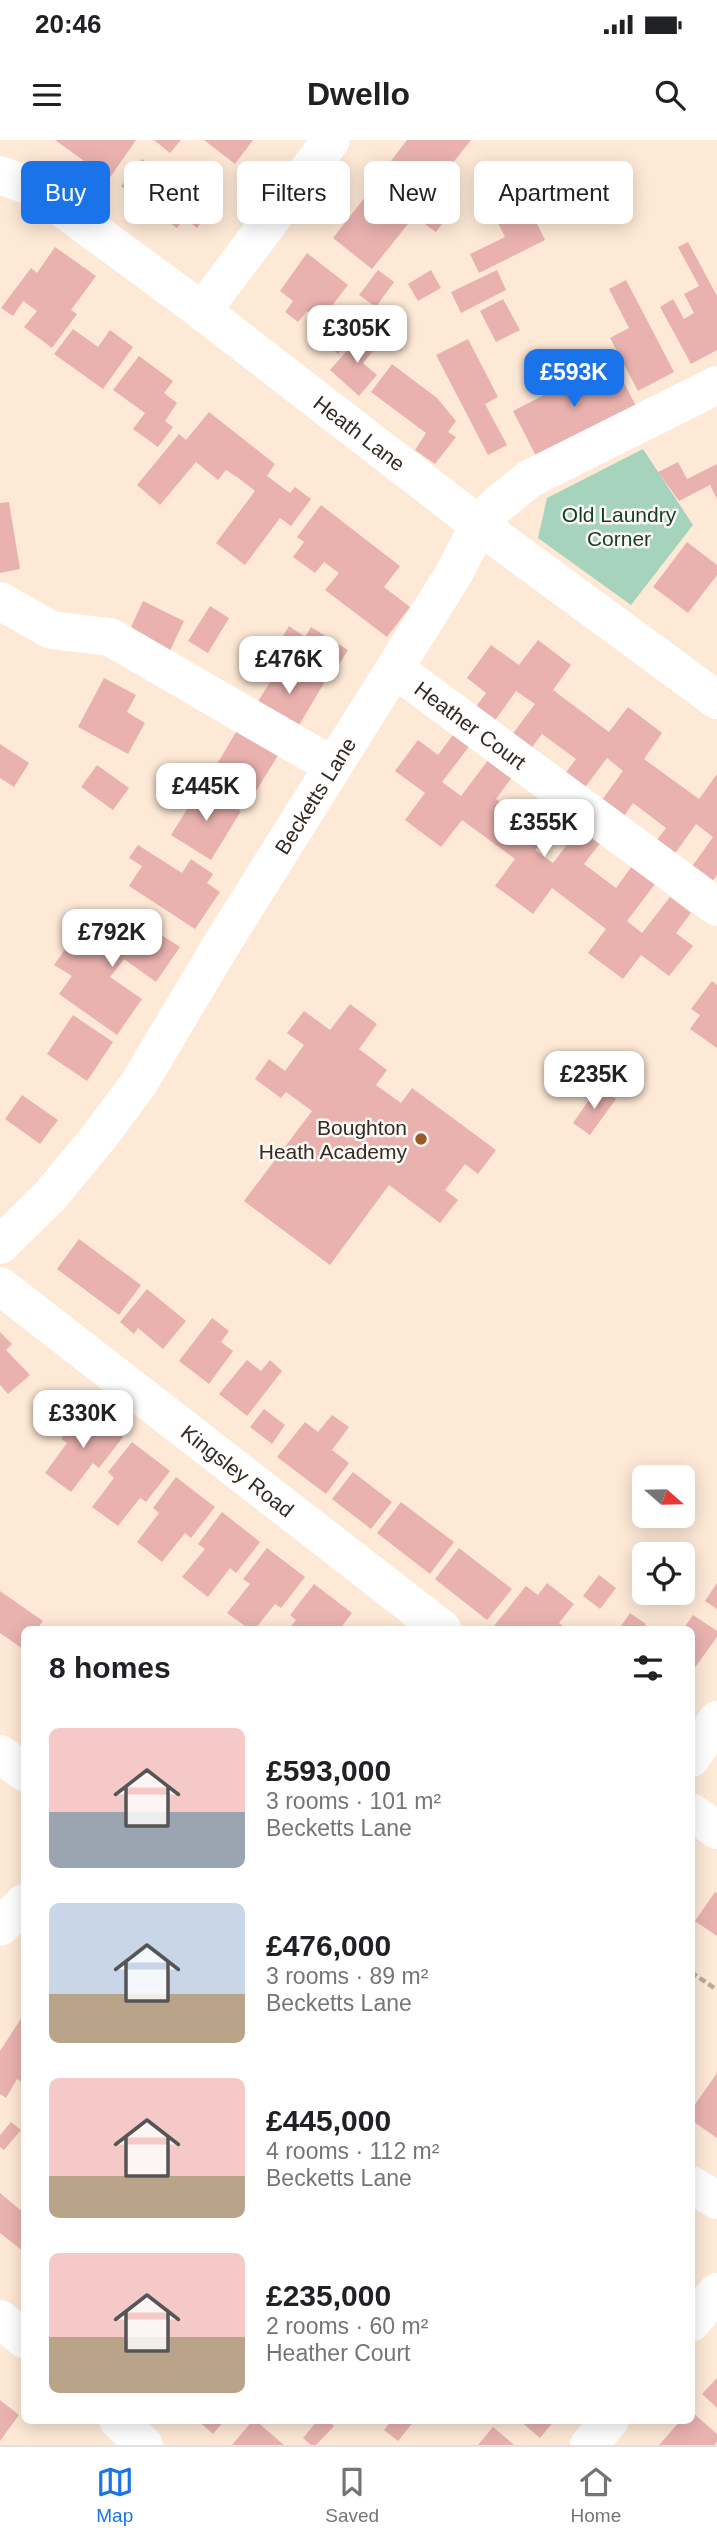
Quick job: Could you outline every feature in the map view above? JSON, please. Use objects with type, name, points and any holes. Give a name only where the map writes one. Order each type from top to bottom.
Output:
[{"type":"street","points":[[202,311],[331,140]]},
{"type":"street","name":"Heath Lane","points":[[0,175],[35,188],[202,311],[479,525],[717,700]]},
{"type":"street","name":"Becketts Lane","points":[[0,1245],[50,1196],[139,1083],[220,947],[453,575],[479,525],[495,506],[529,479],[717,385]]},
{"type":"street","points":[[0,601],[51,630],[110,637],[333,766]]},
{"type":"street","name":"Heather Court","points":[[395,669],[717,907]]},
{"type":"street","name":"Kingsley Road","points":[[0,1286],[438,1626]]},
{"type":"street","points":[[695,1752],[717,1720]]},
{"type":"street","points":[[0,1754],[21,1770]]},
{"type":"street","points":[[695,1815],[717,1830]]},
{"type":"street","points":[[0,1927],[21,1906]]},
{"type":"street","points":[[695,2187],[717,2200]]},
{"type":"street","points":[[695,2318],[717,2292]]},
{"type":"street","points":[[0,2319],[21,2336]]},
{"type":"street","points":[[122,2424],[144,2445]]},
{"type":"street","points":[[589,2445],[607,2424]]},
{"type":"path","points":[[695,1975],[717,1990]]},
{"type":"green space","name":"Old Laundry Corner","points":[[643,449],[693,525],[631,605],[538,538],[547,498]]},
{"type":"building","points":[[55,140],[136,140],[110,178],[110,161],[84,161]]},
{"type":"building","points":[[154,140],[181,140],[170,153]]},
{"type":"building","points":[[204,140],[253,140],[235,164]]},
{"type":"building","points":[[407,140],[471,140],[454,161],[391,161]]},
{"type":"building","points":[[364,198],[364,224],[408,224],[372,269],[333,238],[344,224],[350,224],[350,216]]},
{"type":"building","points":[[425,224],[442,224],[436,232]]},
{"type":"building","points":[[498,224],[537,224],[545,240],[479,273],[470,254],[505,237]]},
{"type":"building","points":[[688,242],[717,296],[717,350],[691,364],[660,307],[673,299],[684,319],[694,313],[684,294],[699,286],[678,247]]},
{"type":"building","points":[[55,247],[96,276],[71,310],[77,314],[52,348],[24,327],[37,311],[23,301],[13,316],[1,308],[31,268],[37,273]]},
{"type":"building","points":[[307,253],[348,285],[320,321],[307,311],[298,322],[285,312],[293,301],[280,291]]},
{"type":"building","points":[[378,270],[394,282],[376,307],[359,295]]},
{"type":"building","points":[[431,270],[441,288],[418,301],[408,284]]},
{"type":"building","points":[[497,270],[506,290],[461,313],[451,292]]},
{"type":"building","points":[[626,280],[674,372],[638,391],[610,338],[629,328],[609,289]]},
{"type":"building","points":[[503,299],[520,330],[496,342],[480,311]]},
{"type":"building","points":[[347,318],[359,327],[338,354],[326,344]]},
{"type":"building","points":[[73,329],[98,347],[110,330],[133,347],[103,389],[54,354]]},
{"type":"building","points":[[364,331],[379,344],[363,363],[377,375],[359,396],[330,370]]},
{"type":"building","points":[[468,339],[498,397],[485,404],[507,445],[488,455],[436,355]]},
{"type":"building","points":[[139,356],[173,381],[164,393],[177,403],[165,421],[173,427],[158,447],[133,429],[145,413],[113,390]]},
{"type":"building","points":[[612,360],[636,406],[537,458],[513,411]]},
{"type":"building","points":[[392,364],[437,398],[456,421],[448,432],[456,437],[435,464],[415,450],[426,433],[371,392]]},
{"type":"building","points":[[209,412],[275,464],[267,476],[290,493],[295,487],[311,499],[291,526],[280,518],[245,565],[216,543],[255,491],[237,477],[226,470],[218,480],[196,462],[160,505],[137,485],[179,434],[186,440]]},
{"type":"building","points":[[678,462],[687,479],[717,464],[717,499],[710,485],[679,501],[658,472]]},
{"type":"building","points":[[9,502],[20,569],[0,573],[0,503]]},
{"type":"building","points":[[321,505],[400,566],[384,587],[410,607],[387,637],[325,590],[339,573],[324,562],[315,573],[293,557],[304,542],[297,537]]},
{"type":"building","points":[[687,542],[717,565],[717,575],[688,613],[653,587]]},
{"type":"building","points":[[143,601],[184,621],[167,657],[126,638]]},
{"type":"building","points":[[210,606],[229,618],[208,653],[188,641]]},
{"type":"building","points":[[289,626],[305,637],[311,627],[348,650],[333,674],[308,658],[305,663],[277,646]]},
{"type":"building","points":[[538,640],[571,665],[553,690],[609,732],[628,707],[662,733],[644,759],[699,799],[717,774],[717,875],[706,890],[686,875],[713,837],[696,824],[669,862],[650,849],[666,828],[633,803],[619,823],[597,807],[623,771],[607,758],[580,794],[561,779],[576,759],[542,734],[527,754],[508,740],[535,704],[516,691],[491,726],[472,712],[486,693],[467,678],[491,645],[519,665]]},
{"type":"building","points":[[284,659],[324,683],[295,732],[254,708]]},
{"type":"building","points":[[104,678],[136,695],[127,712],[145,723],[128,754],[78,727]]},
{"type":"building","points":[[239,727],[280,752],[250,801],[210,776]]},
{"type":"building","points":[[455,732],[471,744],[442,782],[461,796],[489,759],[513,776],[496,799],[530,824],[549,799],[565,811],[535,850],[553,863],[581,826],[601,842],[584,864],[616,888],[632,866],[655,884],[627,921],[642,933],[670,897],[691,913],[676,933],[693,946],[669,976],[641,955],[623,979],[588,953],[606,929],[552,888],[533,914],[495,886],[515,859],[462,820],[441,847],[405,820],[425,793],[395,771],[418,740],[438,755]]},
{"type":"building","points":[[0,744],[29,763],[14,787],[0,778]]},
{"type":"building","points":[[97,765],[129,788],[113,810],[81,787]]},
{"type":"building","points":[[201,787],[241,811],[211,860],[171,835]]},
{"type":"building","points":[[138,845],[182,873],[191,859],[213,874],[207,883],[220,892],[195,929],[129,886],[142,866],[129,858]]},
{"type":"building","points":[[111,911],[139,930],[143,923],[180,947],[156,982],[124,959],[110,977],[142,999],[117,1035],[59,994],[72,976],[54,965],[75,935],[87,944]]},
{"type":"building","points":[[712,981],[717,985],[717,1048],[690,1029],[700,1015],[691,1009]]},
{"type":"building","points":[[350,1004],[377,1024],[359,1049],[387,1070],[376,1085],[401,1103],[412,1088],[496,1150],[478,1174],[465,1164],[445,1190],[458,1200],[440,1223],[389,1185],[330,1265],[244,1201],[312,1111],[286,1092],[281,1098],[255,1079],[269,1059],[285,1071],[304,1045],[287,1033],[304,1011],[330,1030]]},
{"type":"building","points":[[73,1015],[113,1042],[87,1081],[47,1054]]},
{"type":"building","points":[[598,1087],[616,1099],[590,1135],[573,1123]]},
{"type":"building","points":[[22,1095],[58,1120],[40,1144],[5,1119]]},
{"type":"building","points":[[79,1239],[141,1285],[119,1315],[57,1269]]},
{"type":"building","points":[[147,1289],[186,1321],[163,1349],[138,1328],[134,1334],[120,1322]]},
{"type":"building","points":[[212,1318],[229,1331],[221,1342],[233,1351],[209,1384],[179,1361]]},
{"type":"building","points":[[0,1332],[12,1344],[6,1350],[30,1375],[8,1394],[0,1385]]},
{"type":"building","points":[[247,1360],[261,1371],[270,1360],[282,1371],[247,1416],[219,1394]]},
{"type":"building","points":[[85,1408],[123,1437],[99,1468],[93,1463],[71,1492],[45,1473],[67,1443],[61,1439]]},
{"type":"building","points":[[264,1409],[285,1425],[272,1444],[250,1427]]},
{"type":"building","points":[[332,1415],[349,1427],[332,1450],[349,1463],[326,1494],[277,1457],[305,1422],[318,1432]]},
{"type":"building","points":[[132,1442],[170,1471],[146,1502],[140,1498],[118,1526],[92,1507],[114,1478],[108,1472]]},
{"type":"building","points":[[353,1472],[392,1502],[371,1529],[332,1499]]},
{"type":"building","points":[[176,1477],[215,1507],[191,1538],[185,1533],[162,1562],[137,1542],[159,1513],[153,1508]]},
{"type":"building","points":[[401,1502],[454,1542],[430,1574],[377,1533]]},
{"type":"building","points":[[222,1512],[260,1542],[236,1573],[230,1568],[208,1597],[182,1577],[205,1549],[198,1544]]},
{"type":"building","points":[[267,1548],[305,1577],[281,1608],[275,1604],[257,1626],[245,1626],[227,1613],[250,1584],[243,1579]]},
{"type":"building","points":[[459,1548],[512,1589],[487,1620],[435,1579]]},
{"type":"building","points":[[599,1575],[616,1588],[600,1609],[583,1596]]},
{"type":"building","points":[[547,1583],[574,1604],[559,1623],[563,1626],[494,1626],[526,1586],[538,1595]]},
{"type":"building","points":[[717,1583],[717,1609],[705,1601]]},
{"type":"building","points":[[314,1584],[352,1613],[342,1626],[291,1626],[296,1620],[290,1615]]},
{"type":"building","points":[[0,1591],[43,1621],[39,1626],[21,1626],[21,1648],[0,1633]]},
{"type":"building","points":[[630,1613],[646,1624],[645,1626],[621,1626]]},
{"type":"building","points":[[693,1615],[717,1631],[717,1637],[695,1667],[695,1626],[685,1626]]},
{"type":"building","points":[[715,1892],[717,1893],[717,1936],[695,1921]]},
{"type":"building","points":[[21,2019],[21,2082],[17,2079],[6,2098],[0,2094],[0,2051]]},
{"type":"building","points":[[717,2073],[717,2138],[695,2123],[695,2104]]},
{"type":"building","points":[[11,2122],[21,2130],[4,2150],[0,2147],[0,2135]]},
{"type":"building","points":[[0,2193],[21,2210],[21,2249],[0,2233]]},
{"type":"building","points":[[717,2378],[717,2408],[702,2394]]},
{"type":"building","points":[[0,2400],[19,2415],[0,2441]]},
{"type":"building","points":[[695,2415],[717,2434],[717,2442],[714,2445],[659,2445],[677,2424],[695,2424]]},
{"type":"building","points":[[202,2424],[222,2424],[213,2434]]},
{"type":"building","points":[[250,2424],[260,2424],[284,2445],[232,2445]]},
{"type":"building","points":[[315,2424],[334,2426],[316,2445],[311,2445],[303,2438]]},
{"type":"building","points":[[389,2424],[412,2424],[398,2441],[384,2430]]},
{"type":"building","points":[[524,2424],[552,2424],[540,2438]]},
{"type":"building","points":[[493,2427],[514,2445],[478,2445]]},
{"type":"place","name":"Boughton Heath Academy","points":[[421,1139]]}]
